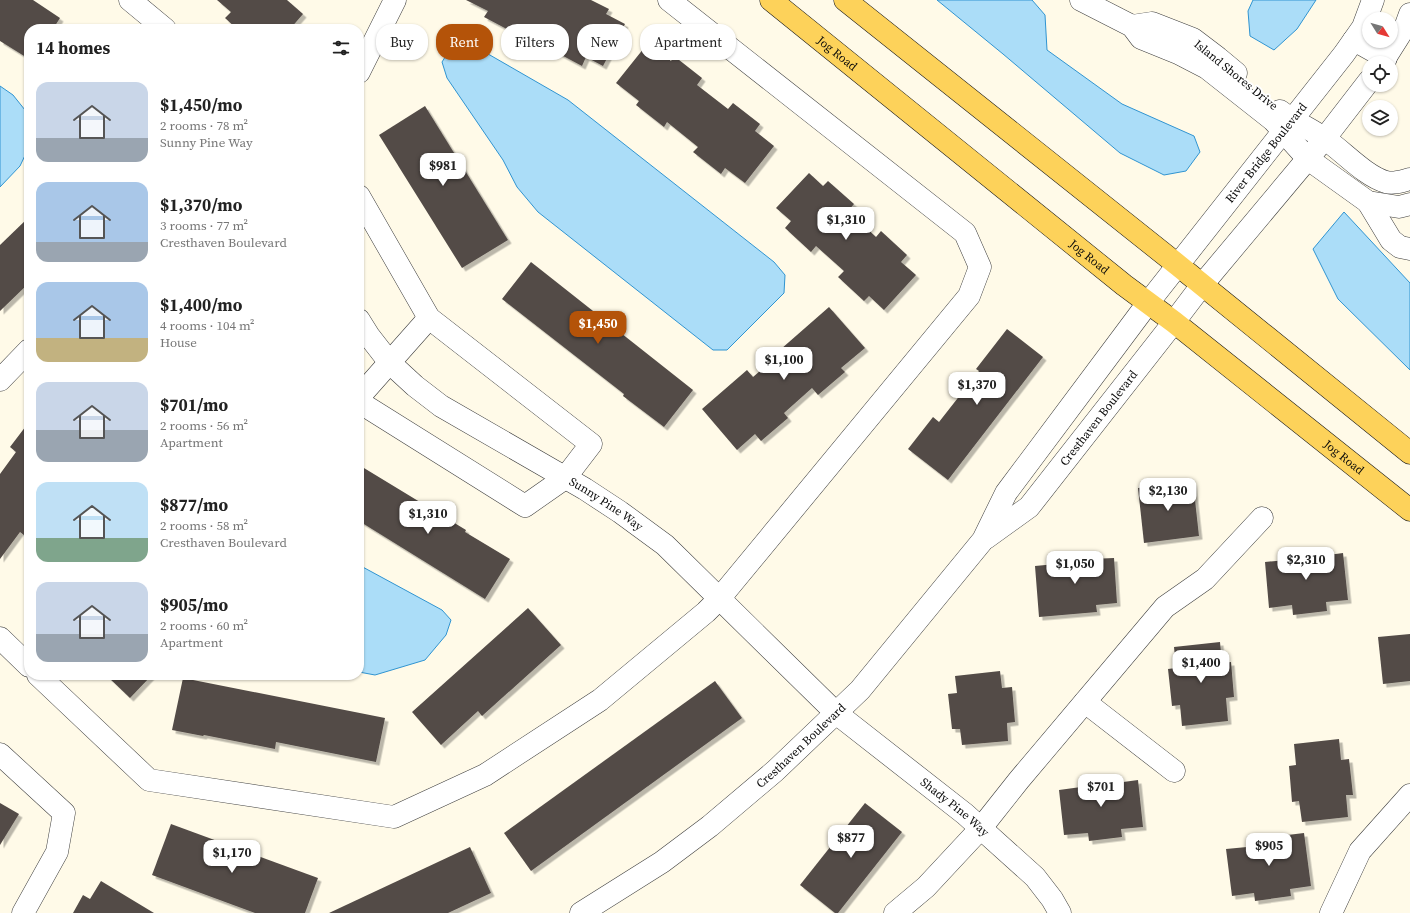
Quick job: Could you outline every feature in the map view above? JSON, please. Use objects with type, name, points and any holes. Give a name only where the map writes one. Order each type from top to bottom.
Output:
[{"type":"main road","name":"Jog Road","points":[[771,0],[1148,303],[1174,322],[1410,510]]},
{"type":"main road","points":[[844,0],[1179,266],[1410,453]]},
{"type":"street","points":[[130,0],[160,24]]},
{"type":"street","points":[[364,62],[395,0]]},
{"type":"street","points":[[43,680],[149,780],[394,817],[485,775],[600,700],[706,612],[719,599],[969,296],[980,267],[965,233],[669,0]]},
{"type":"street","name":"Island Shores Drive","points":[[1081,0],[1132,26],[1141,38],[1178,53],[1207,68],[1282,123]]},
{"type":"street","name":"River Bridge Boulevard","points":[[1179,266],[1282,123],[1354,40],[1363,27],[1373,0]]},
{"type":"street","points":[[1387,56],[1406,26],[1410,14]]},
{"type":"street","points":[[1354,40],[1378,56]]},
{"type":"street","points":[[1202,285],[1308,159],[1362,90]]},
{"type":"street","points":[[1282,123],[1325,138],[1372,176],[1386,182],[1400,182],[1410,179]]},
{"type":"street","points":[[1282,123],[1308,159],[1368,202],[1391,240],[1400,248],[1410,249]]},
{"type":"street","points":[[1368,202],[1399,207],[1410,204]]},
{"type":"street","points":[[364,205],[429,318],[591,444],[565,478],[525,506],[364,405]]},
{"type":"street","name":"Cresthaven Boulevard","points":[[581,913],[662,862],[710,826],[775,771],[860,690],[983,540],[1006,493],[1148,303],[1179,266]]},
{"type":"street","name":"Cresthaven Boulevard","points":[[983,540],[1030,507],[1202,285]]},
{"type":"street","points":[[364,392],[429,318]]},
{"type":"street","name":"Sunny Pine Way","points":[[364,328],[390,363],[415,386],[441,406],[565,478],[620,512],[665,545],[836,713]]},
{"type":"street","points":[[0,380],[24,355]]},
{"type":"street","points":[[895,913],[926,887],[981,828],[1019,780],[1165,607],[1204,579],[1262,518]]},
{"type":"street","points":[[0,638],[24,661]]},
{"type":"street","points":[[1085,702],[1174,771]]},
{"type":"street","name":"Shady Pine Way","points":[[836,713],[981,828],[1035,877],[1052,899],[1060,913]]},
{"type":"street","points":[[0,754],[64,813],[57,852],[23,913]]},
{"type":"street","points":[[1331,913],[1360,850],[1410,795]]},
{"type":"water","points":[[937,0],[1032,0],[1045,15],[1047,50],[1122,104],[1194,136],[1200,152],[1186,171],[1164,175],[1120,153]]},
{"type":"water","points":[[1253,0],[1316,0],[1297,29],[1274,50],[1250,36],[1248,11]]},
{"type":"water","points":[[493,57],[568,100],[774,262],[785,275],[784,293],[727,350],[713,350],[538,212],[517,187],[503,160],[447,78],[442,62],[443,60],[493,60]]},
{"type":"water","points":[[0,86],[13,95],[24,109],[24,158],[20,166],[0,187]]},
{"type":"water","points":[[1344,212],[1410,283],[1410,370],[1338,299],[1313,249]]},
{"type":"water","points":[[364,568],[442,610],[451,620],[446,635],[425,660],[375,675],[364,673]]},
{"type":"building","points":[[0,0],[33,0],[60,18],[56,24],[24,24],[24,56],[0,41]]},
{"type":"building","points":[[217,0],[287,0],[303,14],[294,24],[232,24],[225,18],[231,12]]},
{"type":"building","points":[[466,0],[591,0],[609,9],[606,14],[625,24],[577,24],[577,60],[585,60],[582,66],[569,59],[569,24],[501,24],[501,26],[484,17],[488,11]]},
{"type":"building","points":[[640,53],[640,60],[679,60],[702,78],[697,85],[728,109],[733,103],[760,124],[755,131],[774,146],[745,183],[725,168],[721,174],[693,152],[698,147],[667,122],[664,127],[636,105],[639,101],[616,83]]},
{"type":"building","points":[[592,60],[606,60],[603,66]]},
{"type":"building","points":[[425,106],[508,240],[462,268],[379,135]]},
{"type":"building","points":[[809,173],[823,186],[828,181],[854,204],[848,211],[876,237],[881,231],[907,255],[901,262],[916,275],[884,310],[869,296],[864,301],[838,277],[844,271],[816,246],[811,252],[785,228],[791,221],[776,208]]},
{"type":"building","points":[[24,222],[24,288],[0,311],[0,245]]},
{"type":"building","points":[[531,262],[693,390],[664,427],[502,299]]},
{"type":"building","points":[[829,307],[865,348],[841,368],[845,372],[818,395],[812,388],[784,413],[788,418],[761,441],[755,434],[737,450],[702,409],[747,370],[753,377],[783,351],[781,349]]},
{"type":"building","points":[[1007,329],[1043,357],[948,480],[908,449],[933,417],[939,422],[979,371],[976,369]]},
{"type":"building","points":[[24,429],[24,535],[20,532],[0,559],[0,474],[16,452],[10,447]]},
{"type":"building","points":[[364,468],[466,530],[465,532],[510,559],[485,599],[364,524]]},
{"type":"building","points":[[1193,482],[1199,536],[1144,543],[1138,488]]},
{"type":"building","points":[[1320,547],[1321,556],[1343,553],[1348,600],[1326,602],[1327,611],[1293,615],[1292,605],[1269,608],[1265,562],[1287,560],[1286,551]]},
{"type":"building","points":[[1090,551],[1091,559],[1114,558],[1117,603],[1096,605],[1097,612],[1039,617],[1035,566],[1056,564],[1056,554]]},
{"type":"building","points":[[528,608],[561,645],[482,716],[478,711],[441,745],[412,712]]},
{"type":"building","points":[[1410,634],[1410,681],[1383,684],[1378,637]]},
{"type":"building","points":[[1220,642],[1222,663],[1231,662],[1234,697],[1226,698],[1228,721],[1182,726],[1180,705],[1172,706],[1168,669],[1176,668],[1174,647]]},
{"type":"building","points":[[1000,671],[1002,688],[1012,687],[1015,722],[1007,723],[1008,741],[962,745],[960,729],[952,729],[948,694],[957,693],[955,676]]},
{"type":"building","points":[[111,680],[147,680],[130,698]]},
{"type":"building","points":[[183,680],[193,680],[385,718],[376,762],[276,742],[275,749],[172,730]]},
{"type":"building","points":[[715,681],[742,718],[531,871],[504,833]]},
{"type":"building","points":[[1339,739],[1341,760],[1349,759],[1353,795],[1346,795],[1348,817],[1302,822],[1299,801],[1292,802],[1289,766],[1296,765],[1294,744]]},
{"type":"building","points":[[1115,776],[1116,783],[1138,780],[1143,827],[1121,829],[1122,837],[1089,841],[1088,833],[1064,835],[1059,790],[1081,787],[1080,780]]},
{"type":"building","points":[[0,803],[19,814],[0,845]]},
{"type":"building","points":[[865,803],[902,832],[838,913],[835,913],[800,885]]},
{"type":"building","points":[[171,824],[318,878],[305,913],[255,913],[152,875]]},
{"type":"building","points":[[1304,833],[1311,886],[1290,889],[1291,896],[1255,901],[1254,893],[1232,896],[1226,849],[1247,847],[1246,840]]},
{"type":"building","points":[[470,847],[491,893],[448,913],[329,913]]},
{"type":"building","points":[[101,881],[154,913],[73,913],[83,895],[90,899]]}]
